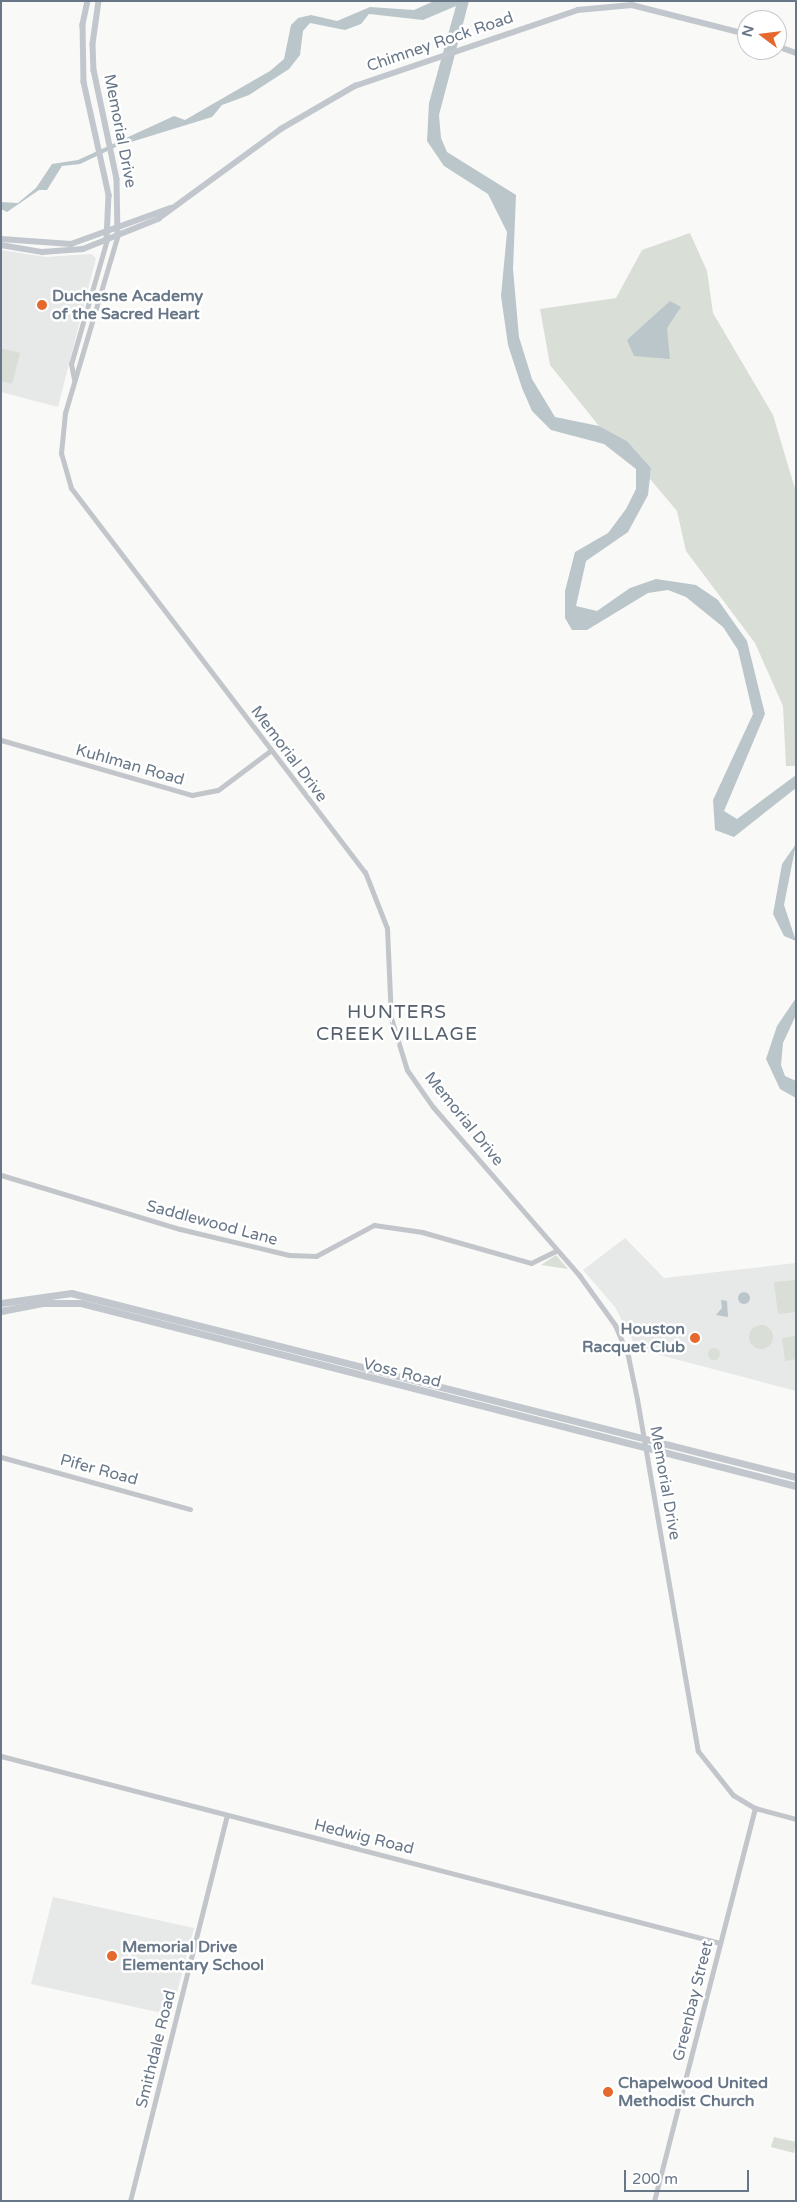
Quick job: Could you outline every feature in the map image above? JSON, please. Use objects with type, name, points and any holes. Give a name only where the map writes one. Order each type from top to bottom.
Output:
[{"type":"main road","name":"Memorial Drive","points":[[88,1],[82,50],[95,130],[104,166],[108,236]]},
{"type":"main road","name":"Memorial Drive","points":[[100,1],[93,44],[105,126],[114,160],[118,234]]},
{"type":"main road","name":"Chimney Rock Road","points":[[1,245],[62,251],[118,234],[158,219],[330,99],[418,63],[602,5],[648,7],[737,31]]},
{"type":"main road","name":"Chimney Rock Road","points":[[108,236],[118,228],[173,208]]},
{"type":"main road","name":"Chimney Rock Road","points":[[1,239],[22,246]]},
{"type":"main road","name":"Voss Road","points":[[1,1303],[55,1293],[82,1299],[796,1486]]},
{"type":"main road","name":"Voss Road","points":[[1,1311],[42,1303],[82,1299]]},
{"type":"main road","name":"Voss Road","points":[[644,1445],[796,1477]]},
{"type":"main road","points":[[748,1474],[750,1466]]},
{"type":"street","name":"Memorial Drive","points":[[118,234],[81,369],[74,380],[61,432],[61,453],[71,488],[270,751],[365,872],[379,900],[386,928],[394,1036],[407,1070],[601,1303],[623,1342],[644,1445],[696,1745],[725,1788],[755,1808],[796,1819]]},
{"type":"street","name":"Memorial Drive","points":[[74,380],[71,364],[108,236]]},
{"type":"street","name":"Kuhlman Road","points":[[1,740],[192,795],[218,790],[270,751]]},
{"type":"street","name":"Saddlewood Lane","points":[[1,1175],[180,1229],[288,1255],[316,1256],[374,1225],[422,1232],[531,1263],[556,1251]]},
{"type":"street","name":"Pifer Road","points":[[1,1457],[190,1508]]},
{"type":"street","name":"Hedwig Road","points":[[1,1756],[720,1943]]},
{"type":"street","name":"Greenbay Street","points":[[654,2201],[755,1808]]},
{"type":"street","name":"Smithdale Road","points":[[130,2201],[227,1816]]},
{"type":"shaded area","points":[[434,1],[469,1],[439,115],[441,138],[447,152],[516,195],[513,269],[519,337],[532,379],[555,417],[599,426],[627,441],[651,468],[648,495],[628,532],[586,561],[576,606],[597,611],[630,588],[656,579],[696,585],[718,600],[747,641],[765,714],[724,811],[737,819],[796,775],[796,788],[734,837],[715,830],[713,800],[753,714],[738,650],[723,627],[686,597],[668,590],[648,593],[587,630],[572,630],[565,618],[565,591],[575,552],[608,533],[626,509],[636,489],[636,469],[604,444],[551,430],[532,411],[522,388],[508,345],[501,296],[507,232],[488,194],[444,166],[427,141],[429,103],[456,6],[423,20],[369,14],[361,24],[345,30],[310,23],[303,31],[300,55],[289,69],[249,95],[222,105],[212,117],[118,146],[80,164],[62,166],[47,190],[39,190],[7,212],[1,209],[1,202],[18,203],[36,188],[52,164],[78,160],[174,116],[185,120],[270,71],[284,59],[291,25],[298,18],[311,15],[337,21],[370,7],[414,10]]},
{"type":"shaded area","points":[[690,233],[707,271],[713,313],[773,415],[796,492],[796,766],[786,766],[783,706],[755,643],[686,551],[677,511],[650,479],[651,468],[627,441],[599,426],[550,365],[540,309],[616,298],[642,250]]},
{"type":"shaded area","name":"Duchesne Academy of the Sacred Heart","points":[[1,250],[46,257],[91,254],[96,258],[58,407],[1,392]]},
{"type":"shaded area","points":[[670,301],[681,307],[667,328],[670,359],[634,356],[627,340]]},
{"type":"shaded area","points":[[1,348],[20,353],[12,384],[1,381]]},
{"type":"shaded area","points":[[796,844],[784,905],[796,941],[784,936],[773,914],[782,864]]},
{"type":"shaded area","points":[[796,998],[796,1015],[783,1043],[781,1065],[785,1076],[796,1081],[796,1098],[780,1089],[766,1059],[777,1026]]},
{"type":"shaded area","name":"Houston Racquet Club","points":[[625,1238],[664,1278],[796,1263],[796,1391],[637,1349],[615,1307],[583,1270]]},
{"type":"shaded area","points":[[556,1255],[568,1269],[541,1265]]},
{"type":"shaded area","points":[[796,1280],[796,1312],[778,1314],[774,1282]]},
{"type":"shaded area","points":[[746,1292],[749,1293],[749,1303],[742,1304],[739,1303],[738,1296],[739,1293]]},
{"type":"shaded area","points":[[721,1300],[727,1301],[728,1317],[716,1315],[722,1308]]},
{"type":"shaded area","points":[[761,1325],[770,1328],[773,1337],[770,1346],[761,1349],[752,1346],[749,1337],[752,1328]]},
{"type":"shaded area","points":[[796,1336],[796,1359],[785,1361],[782,1338]]},
{"type":"shaded area","points":[[712,1348],[716,1348],[720,1354],[716,1360],[712,1360],[708,1356],[708,1352]]},
{"type":"shaded area","name":"Memorial Drive Elementary School","points":[[53,1897],[194,1928],[171,2015],[31,1984]]},
{"type":"shaded area","points":[[774,2137],[796,2142],[794,2153],[771,2147]]},
{"type":"place","name":"Duchesne Academy of the Sacred Heart","points":[[42,305]]},
{"type":"place","name":"Houston Racquet Club","points":[[695,1338]]},
{"type":"place","name":"Memorial Drive Elementary School","points":[[112,1956]]},
{"type":"place","name":"Chapelwood United Methodist Church","points":[[608,2092]]},
{"type":"district","name":"HUNTERS CREEK VILLAGE","points":[[397,1024]]}]
